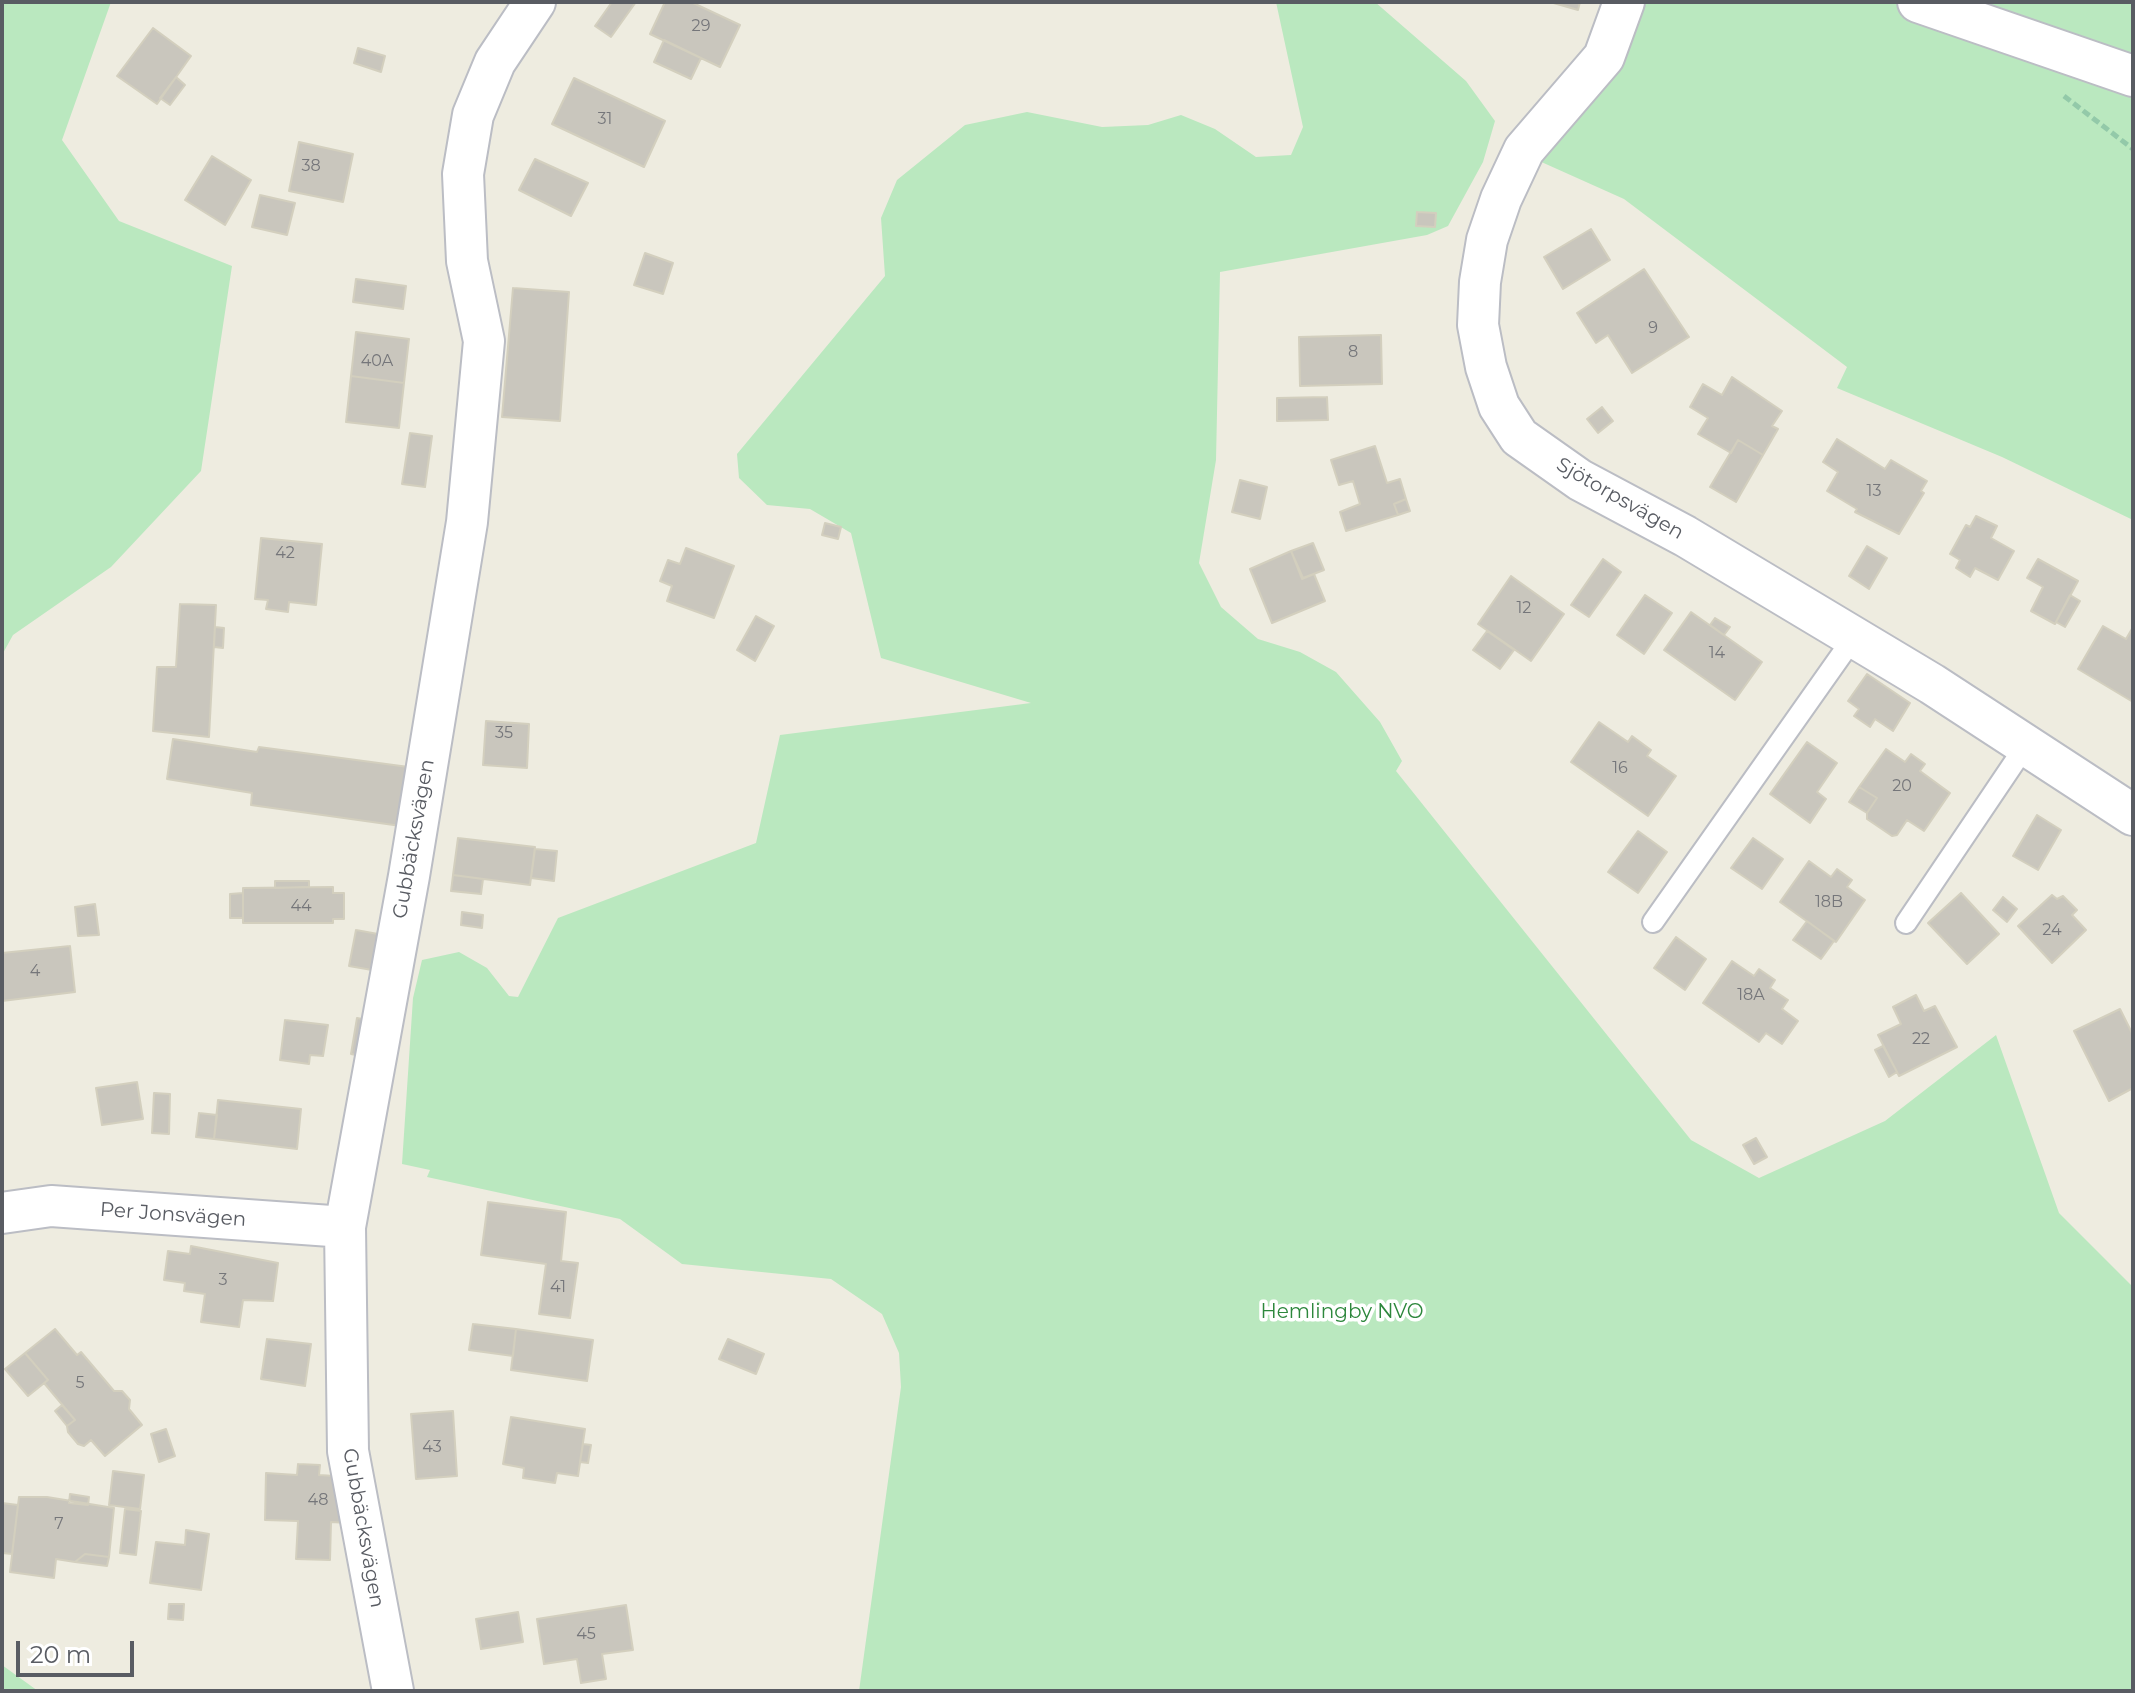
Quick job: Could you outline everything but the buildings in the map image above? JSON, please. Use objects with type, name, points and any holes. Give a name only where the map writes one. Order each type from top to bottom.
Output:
[{"type":"street","name":"Gubbäcksvägen","points":[[393,1691],[348,1451],[345,1227],[409,876],[467,522],[484,341],[467,261],[463,174],[473,115],[489,76],[535,2]]},
{"type":"street","name":"Sjötorpsvägen","points":[[1624,2],[1604,57],[1524,150],[1487,240],[1480,282],[1478,325],[1486,367],[1499,406],[1519,437],[1580,480],[1685,536],[1854,637],[2133,815]]},
{"type":"street","points":[[1918,2],[2133,76]]},
{"type":"street","name":"Per Jonsvägen","points":[[2,1213],[51,1206],[345,1227]]},
{"type":"lane","points":[[1653,922],[1854,637]]},
{"type":"lane","points":[[1906,923],[2026,745]]},
{"type":"green space","points":[[2,2],[111,2],[62,140],[119,221],[232,266],[201,471],[111,567],[13,635],[2,655]]},
{"type":"green space","name":"Hemlingby NVO","points":[[1276,2],[1375,2],[1466,81],[1495,121],[1483,162],[1448,226],[1427,235],[1220,272],[1216,460],[1199,563],[1221,607],[1258,639],[1300,652],[1336,672],[1380,722],[1402,761],[1396,771],[1691,1140],[1759,1178],[1885,1121],[1996,1035],[2059,1213],[2133,1287],[2133,1691],[859,1691],[901,1387],[899,1353],[882,1314],[831,1279],[682,1264],[620,1219],[427,1177],[430,1170],[402,1164],[413,998],[422,960],[459,952],[487,968],[509,996],[518,997],[558,918],[756,843],[780,735],[1031,703],[881,658],[851,533],[810,509],[767,505],[739,478],[737,454],[885,276],[881,218],[897,180],[965,125],[1027,112],[1102,127],[1148,125],[1181,115],[1215,129],[1256,157],[1291,155],[1303,127]]},
{"type":"green space","points":[[1615,2],[2133,2],[2133,520],[2002,457],[1837,388],[1847,367],[1624,199],[1528,156]]},
{"type":"green space","points":[[2,1665],[38,1691],[2,1691]]}]
